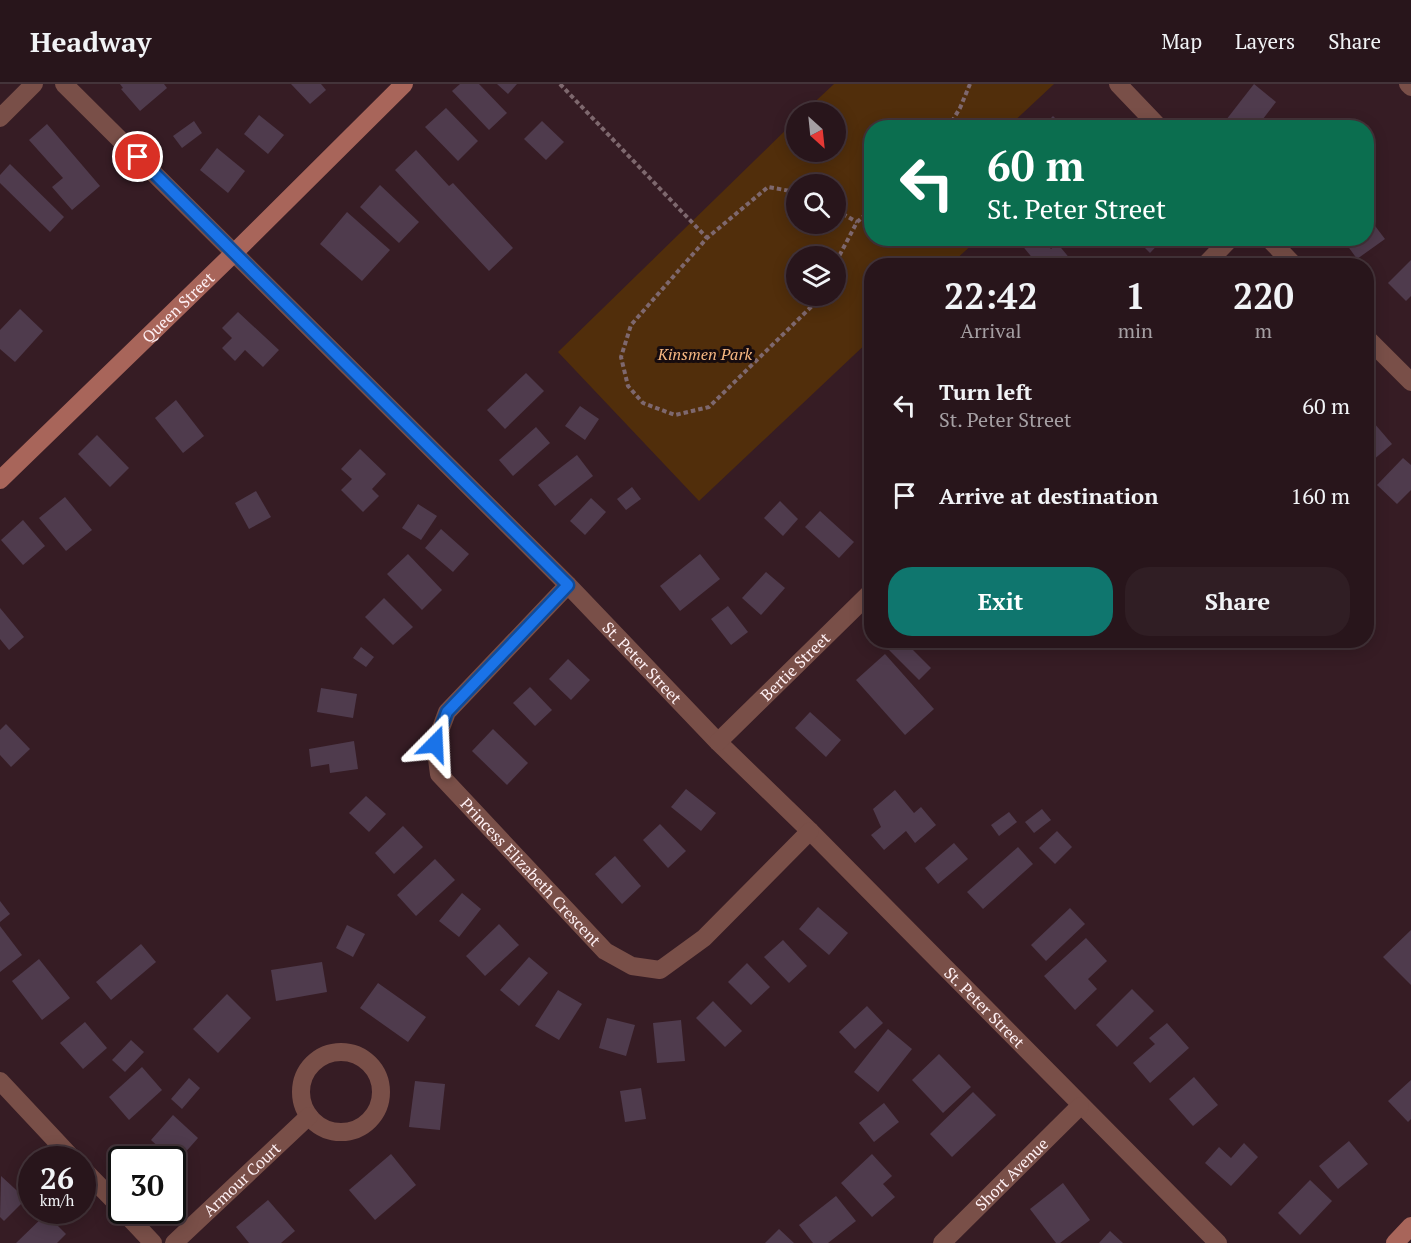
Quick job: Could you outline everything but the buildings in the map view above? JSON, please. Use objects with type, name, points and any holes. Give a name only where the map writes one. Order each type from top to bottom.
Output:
[{"type":"main road","name":"Queen Street","points":[[0,480],[404,84]]},
{"type":"main road","points":[[1395,1243],[1411,1226]]},
{"type":"street","points":[[0,118],[34,84]]},
{"type":"street","name":"St. Peter Street","points":[[64,84],[568,585],[718,742],[810,831],[1218,1243]]},
{"type":"street","points":[[1118,84],[1152,120]]},
{"type":"street","points":[[1212,258],[1223,246]]},
{"type":"street","points":[[1276,246],[1287,258]]},
{"type":"street","points":[[1374,345],[1411,382]]},
{"type":"street","name":"Princess Elizabeth Crescent","points":[[568,585],[447,712],[435,744],[439,774],[605,951],[632,966],[660,970],[704,938],[810,831]]},
{"type":"street","name":"Bertie Street","points":[[718,742],[864,599]]},
{"type":"street","points":[[345,1052],[357,1055],[369,1062],[381,1085],[381,1098],[377,1111],[369,1121],[358,1129],[345,1132],[319,1125],[309,1116],[303,1105],[302,1085],[310,1067],[319,1058],[331,1053],[345,1052]]},
{"type":"street","points":[[0,1081],[61,1146]]},
{"type":"street","name":"Short Avenue","points":[[942,1243],[1080,1106]]},
{"type":"street","name":"Armour Court","points":[[174,1243],[309,1116]]},
{"type":"street","points":[[96,1183],[108,1195]]},
{"type":"street","points":[[135,1224],[153,1243]]},
{"type":"path","points":[[560,84],[707,238]]},
{"type":"path","points":[[953,120],[970,84]]},
{"type":"path","points":[[786,190],[768,186],[707,238],[631,325],[621,357],[628,386],[643,404],[675,416],[709,407],[812,306]]},
{"type":"path","points":[[846,216],[857,222]]},
{"type":"path","points":[[844,246],[857,222],[864,216]]},
{"type":"green space","name":"Kinsmen Park","points":[[834,84],[1054,84],[1015,120],[864,120],[864,246],[970,246],[958,258],[864,258],[864,346],[699,501],[558,352],[786,130],[786,162],[846,162],[846,102],[815,102]]},
{"type":"route","points":[[138,157],[568,585],[447,712],[435,744]]}]
